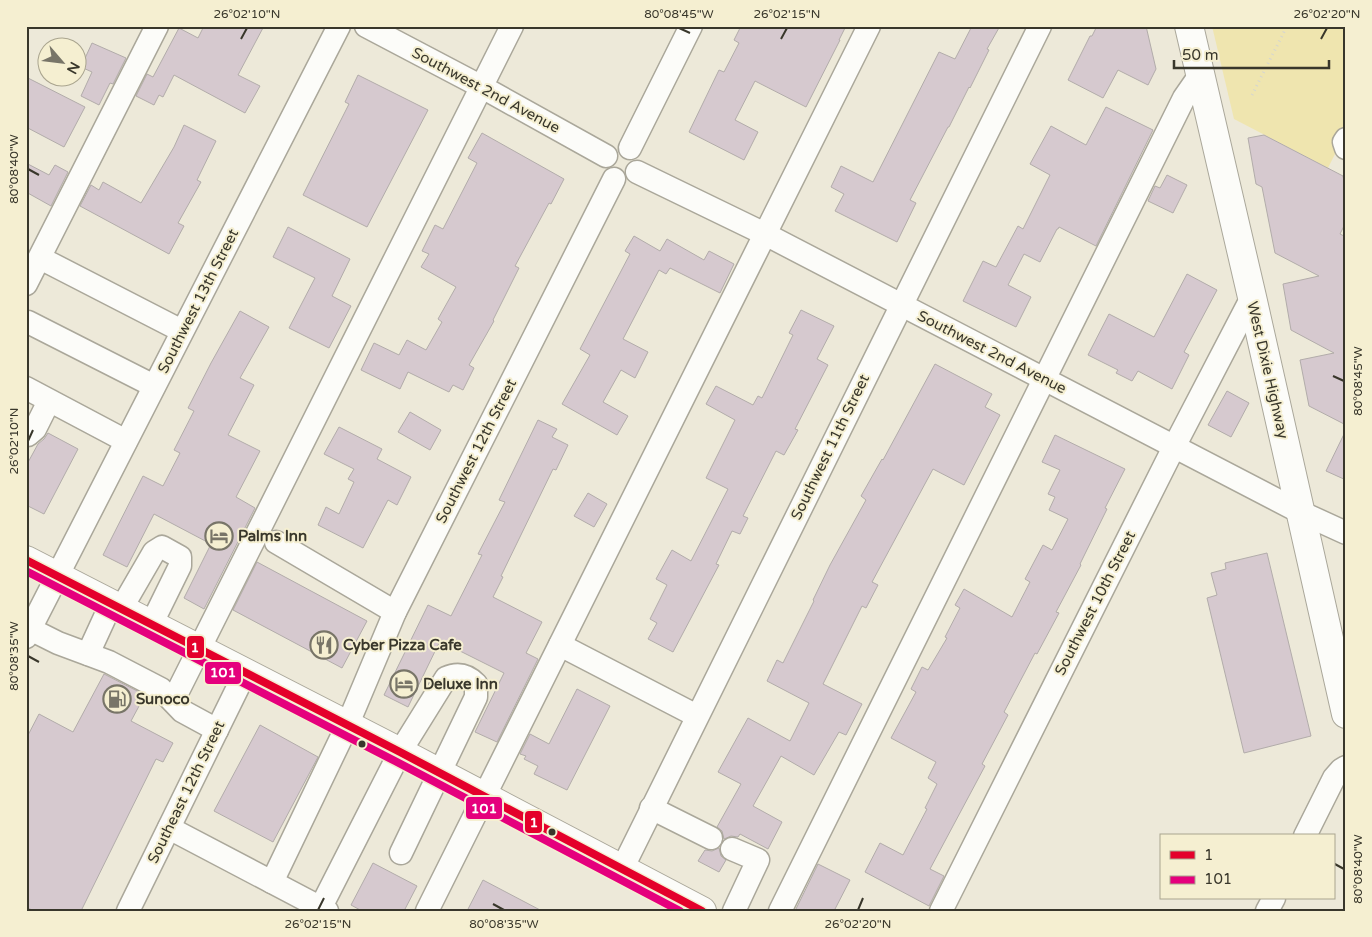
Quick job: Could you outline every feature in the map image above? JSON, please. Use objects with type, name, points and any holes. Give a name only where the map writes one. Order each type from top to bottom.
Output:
[{"type":"main road","name":"West Dixie Highway","points":[[1189,26],[1346,714]]},
{"type":"main road","points":[[26,560],[400,752],[702,911]]},
{"type":"street","points":[[26,284],[158,26]]},
{"type":"street","name":"Southwest 13th Street","points":[[28,633],[339,26]]},
{"type":"street","name":"Southwest 2nd Avenue","points":[[366,26],[482,87],[606,156]]},
{"type":"street","points":[[173,700],[512,26]]},
{"type":"street","points":[[630,148],[691,26]]},
{"type":"street","points":[[427,911],[869,26]]},
{"type":"street","name":"Southwest 11th Street","points":[[622,869],[1040,26]]},
{"type":"street","points":[[780,911],[1184,98],[1200,75]]},
{"type":"street","points":[[1346,139],[1344,142],[1346,148]]},
{"type":"street","points":[[622,145],[630,148],[638,154],[640,160],[638,172],[629,180],[614,179],[605,170],[606,156],[616,146],[622,145]]},
{"type":"street","name":"Southwest 2nd Avenue","points":[[638,172],[765,234],[1300,512],[1346,533]]},
{"type":"street","name":"Southwest 12th Street","points":[[272,882],[347,726],[394,612],[614,179]]},
{"type":"street","points":[[40,258],[182,331]]},
{"type":"street","name":"Southwest 10th Street","points":[[941,911],[1174,447],[1252,297]]},
{"type":"street","points":[[28,322],[154,386]]},
{"type":"street","points":[[26,388],[126,441]]},
{"type":"street","points":[[26,435],[35,429],[49,400]]},
{"type":"street","points":[[276,542],[394,612]]},
{"type":"street","points":[[88,654],[116,607],[154,552],[162,547],[180,557],[180,566],[151,625]]},
{"type":"street","points":[[28,633],[109,662],[161,689],[182,711],[217,730]]},
{"type":"street","points":[[560,645],[697,716]]},
{"type":"street","name":"Southeast 12th Street","points":[[128,911],[246,673]]},
{"type":"street","points":[[168,828],[324,909],[400,752],[446,678],[459,674],[476,684],[476,698],[401,853]]},
{"type":"street","points":[[1306,834],[1334,778],[1341,770],[1346,768]]},
{"type":"street","points":[[652,808],[711,838]]},
{"type":"street","points":[[732,849],[758,860],[734,911]]},
{"type":"path","points":[[1252,95],[1287,26]]},
{"type":"shaded area","points":[[1212,26],[1346,26],[1346,132],[1328,168],[1234,119]]},
{"type":"building","points":[[204,26],[264,26],[238,75],[260,86],[245,113],[174,75],[163,97],[159,95],[154,105],[136,96],[147,74],[153,77],[179,28],[198,38]]},
{"type":"building","points":[[741,26],[846,26],[806,107],[755,81],[735,120],[758,132],[744,160],[689,132],[719,70],[724,72],[739,43],[734,40]]},
{"type":"building","points":[[972,26],[1000,26],[987,49],[989,50],[970,88],[910,200],[916,203],[897,242],[835,211],[844,194],[831,187],[841,166],[873,182],[939,52],[955,59]]},
{"type":"building","points":[[1097,26],[1146,26],[1156,69],[1148,85],[1118,70],[1103,98],[1068,80]]},
{"type":"building","points":[[92,43],[126,58],[113,84],[110,83],[99,105],[81,96],[85,88],[88,88],[88,81],[92,72],[88,70],[88,52]]},
{"type":"building","points":[[358,75],[428,110],[367,227],[303,195],[349,104],[345,102]]},
{"type":"building","points":[[26,77],[38,83],[38,88],[48,88],[85,107],[64,147],[26,127]]},
{"type":"building","points":[[1106,107],[1153,130],[1096,246],[1059,227],[1040,262],[1024,254],[1008,285],[1031,297],[1016,327],[963,301],[983,261],[996,267],[1018,226],[1023,229],[1050,175],[1030,164],[1051,126],[1086,145]]},
{"type":"building","points":[[184,125],[216,141],[197,180],[201,182],[178,223],[184,226],[169,254],[80,206],[91,185],[99,190],[103,182],[141,203],[174,147]]},
{"type":"building","points":[[482,133],[564,179],[515,266],[519,268],[494,321],[469,365],[474,368],[463,390],[453,385],[449,392],[408,372],[400,389],[361,370],[374,343],[399,355],[407,340],[426,350],[442,322],[438,319],[456,287],[421,267],[429,254],[422,251],[435,225],[443,229],[477,163],[468,158]]},
{"type":"building","points":[[1264,135],[1343,176],[1346,192],[1346,222],[1340,234],[1346,237],[1346,425],[1309,406],[1300,360],[1334,353],[1291,330],[1283,284],[1319,276],[1275,253],[1262,187],[1256,184],[1248,138]]},
{"type":"building","points":[[26,163],[49,175],[55,165],[68,172],[51,206],[26,192]]},
{"type":"building","points":[[1167,175],[1187,185],[1173,213],[1148,201],[1155,186],[1160,188]]},
{"type":"building","points":[[288,227],[350,259],[332,296],[351,306],[329,348],[289,328],[315,278],[273,257]]},
{"type":"building","points":[[634,236],[660,251],[667,239],[704,260],[709,251],[734,264],[720,293],[670,268],[666,274],[659,270],[623,339],[648,352],[635,378],[621,370],[603,402],[628,416],[617,435],[562,404],[590,355],[580,349],[630,254],[625,251]]},
{"type":"building","points":[[1187,274],[1217,290],[1184,352],[1189,355],[1172,389],[1138,371],[1132,381],[1116,373],[1118,370],[1088,355],[1109,314],[1154,337]]},
{"type":"building","points":[[801,310],[834,326],[817,359],[828,365],[795,429],[798,430],[784,455],[776,451],[743,516],[748,518],[740,534],[732,531],[716,564],[719,565],[673,652],[648,639],[657,623],[650,619],[667,585],[656,579],[672,550],[691,561],[728,489],[706,478],[735,420],[706,404],[716,386],[753,405],[758,396],[762,398],[793,335],[789,333]]},
{"type":"building","points":[[240,311],[269,327],[240,378],[254,385],[228,435],[260,451],[236,497],[255,508],[204,609],[184,598],[211,544],[154,514],[127,567],[103,555],[143,476],[163,486],[180,453],[174,450],[194,411],[188,408]]},
{"type":"building","points":[[935,364],[992,394],[985,407],[1000,415],[964,485],[933,469],[872,582],[878,585],[866,608],[862,606],[823,684],[862,704],[846,735],[839,732],[814,775],[781,756],[753,806],[782,822],[768,849],[740,834],[738,837],[731,836],[724,839],[722,831],[717,827],[741,784],[718,772],[748,718],[790,741],[809,703],[767,681],[777,660],[783,663],[830,565],[866,500],[861,496],[883,460]]},
{"type":"building","points":[[1227,391],[1249,403],[1231,437],[1208,425]]},
{"type":"building","points":[[410,412],[441,430],[430,450],[398,432]]},
{"type":"building","points":[[538,420],[557,429],[552,437],[568,445],[556,470],[553,469],[501,576],[503,577],[493,597],[542,622],[526,653],[538,659],[497,742],[475,732],[504,673],[440,641],[408,707],[384,695],[428,605],[451,616],[482,555],[478,554],[505,502],[499,500]]},
{"type":"building","points":[[339,427],[382,449],[377,459],[411,477],[397,505],[388,500],[363,548],[318,525],[326,507],[339,514],[354,482],[348,479],[354,469],[324,454]]},
{"type":"building","points":[[1346,430],[1346,480],[1326,471]]},
{"type":"building","points":[[48,433],[78,449],[44,514],[26,505],[26,466],[38,444]]},
{"type":"building","points":[[1055,435],[1125,469],[1105,508],[1107,509],[1081,565],[1056,612],[1059,613],[1037,654],[1035,653],[1004,712],[1008,715],[982,764],[985,766],[930,869],[944,876],[929,906],[865,872],[880,843],[903,855],[927,809],[925,808],[937,784],[928,778],[936,762],[891,738],[916,692],[911,689],[922,667],[928,670],[947,638],[945,637],[960,608],[955,605],[964,589],[1012,617],[1030,582],[1025,579],[1043,545],[1052,550],[1068,519],[1049,510],[1055,497],[1048,494],[1060,470],[1042,462]]},
{"type":"building","points":[[588,493],[607,504],[594,527],[574,516]]},
{"type":"building","points":[[1267,553],[1311,736],[1244,753],[1207,598],[1217,595],[1211,573],[1226,569],[1225,563]]},
{"type":"building","points":[[257,562],[367,621],[342,668],[233,610]]},
{"type":"building","points":[[104,674],[145,695],[131,721],[173,743],[163,762],[156,759],[81,911],[34,911],[26,907],[26,739],[39,714],[73,732]]},
{"type":"building","points":[[577,689],[610,706],[567,790],[534,774],[538,766],[524,759],[526,756],[520,754],[530,734],[549,744]]},
{"type":"building","points":[[260,725],[318,757],[273,842],[214,811]]},
{"type":"building","points":[[719,848],[721,856],[726,860],[719,872],[698,861],[705,850],[712,851]]},
{"type":"building","points":[[373,863],[417,886],[404,911],[362,911],[351,905]]},
{"type":"building","points":[[818,864],[850,880],[834,911],[795,911]]},
{"type":"building","points":[[483,880],[542,911],[467,911]]},
{"type":"transit line","name":"1","points":[[26,560],[400,752],[702,911]]},
{"type":"transit line","name":"101","points":[[26,571],[395,761],[680,911]]},
{"type":"place","name":"Palms Inn","points":[[219,536]]},
{"type":"place","name":"Cyber Pizza Cafe","points":[[324,645]]},
{"type":"place","name":"Deluxe Inn","points":[[404,684]]},
{"type":"place","name":"Sunoco","points":[[117,699]]}]
